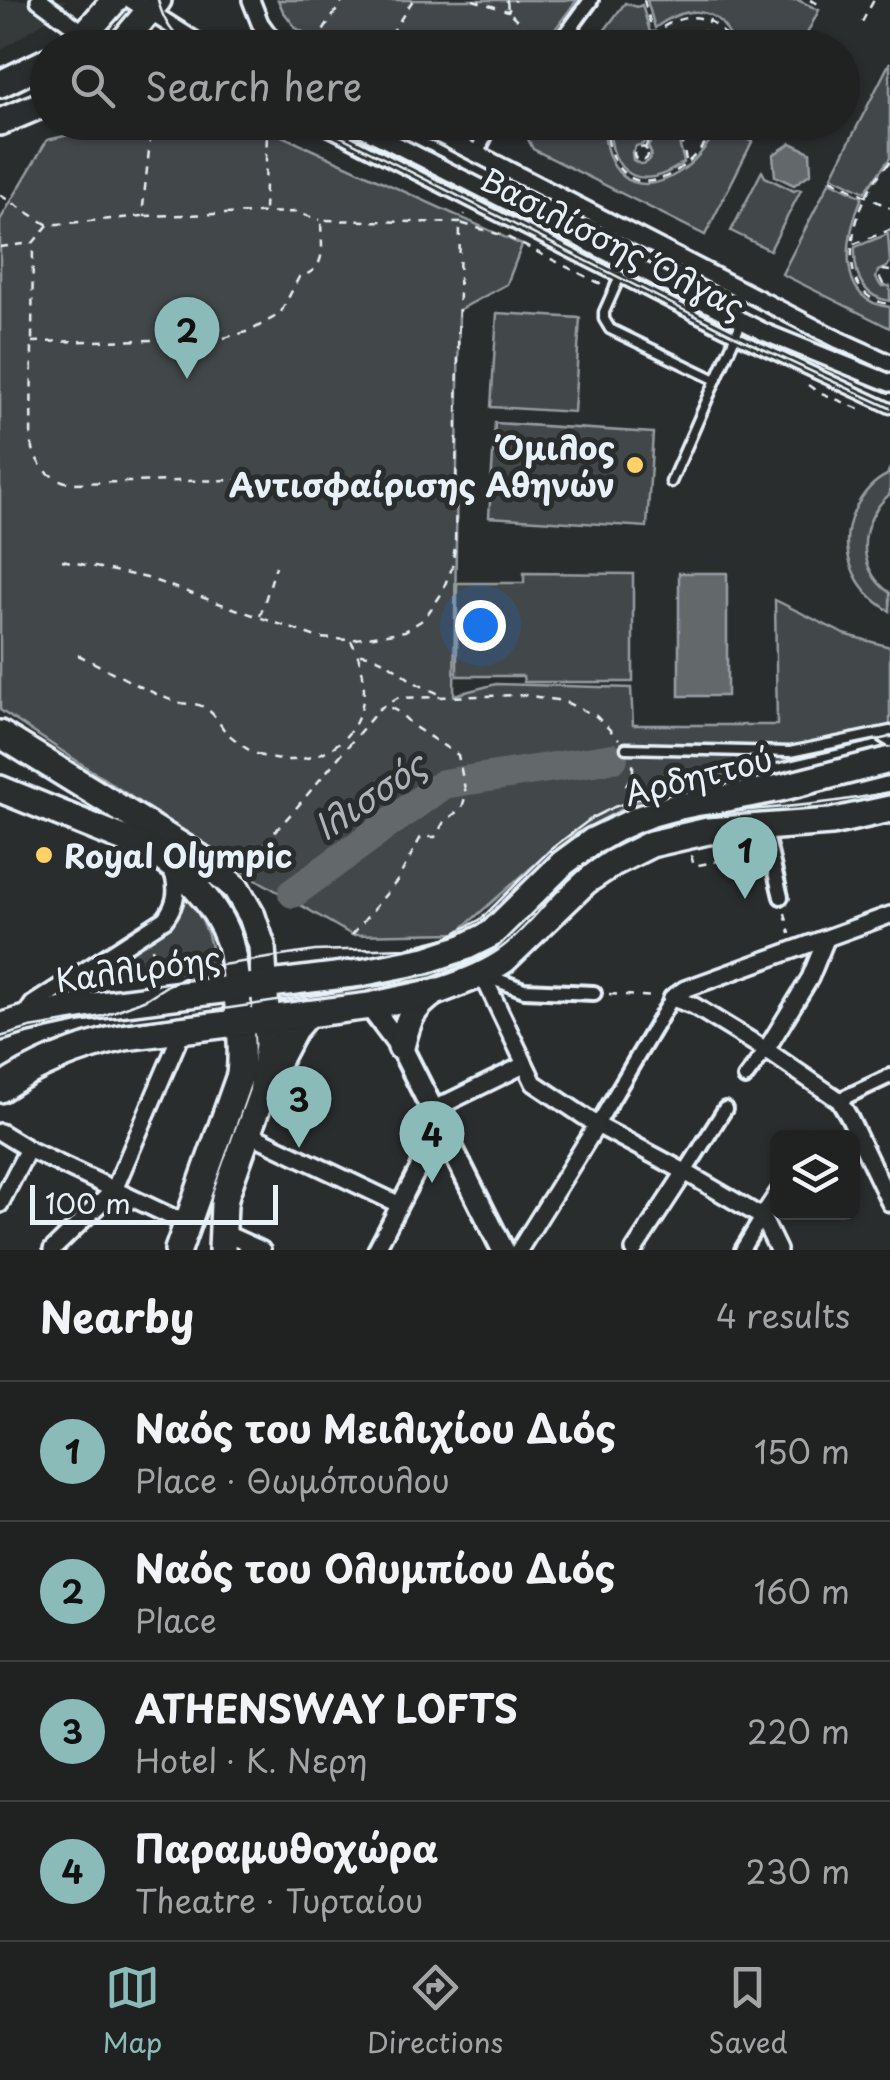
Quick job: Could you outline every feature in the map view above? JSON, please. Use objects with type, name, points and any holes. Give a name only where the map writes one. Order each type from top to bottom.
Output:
[{"type":"main road","points":[[85,30],[115,0]]},
{"type":"main road","points":[[130,30],[147,4]]},
{"type":"main road","points":[[0,84],[30,70]]},
{"type":"main road","points":[[0,122],[30,109]]},
{"type":"main road","points":[[0,734],[199,856],[236,888],[258,928],[264,983],[236,1091],[178,1250]]},
{"type":"main road","name":"Αρδηττού","points":[[264,983],[387,969],[465,947],[490,934],[563,862],[593,841],[639,819],[890,760]]},
{"type":"main road","points":[[0,789],[146,848],[200,894],[222,922],[230,944],[236,987],[254,1020],[267,1066],[262,1094]]},
{"type":"main road","name":"Αρδηττού","points":[[254,1020],[370,1006],[435,992],[482,974],[512,954],[586,880],[651,844],[686,834],[842,820],[890,808]]},
{"type":"main road","name":"Καλλιρόης","points":[[11,1023],[77,1008],[264,983]]},
{"type":"main road","points":[[402,1047],[409,1017],[418,1004],[435,992]]},
{"type":"main road","points":[[222,1241],[226,1194],[262,1094],[279,1054],[307,1014]]},
{"type":"main road","name":"Καλλιρόης","points":[[0,1089],[87,1046],[125,1037],[254,1020]]},
{"type":"street","points":[[39,0],[66,30]]},
{"type":"street","points":[[251,0],[265,30]]},
{"type":"street","points":[[564,30],[591,0]]},
{"type":"street","points":[[147,4],[182,30]]},
{"type":"street","name":"Βασιλίσσης Όλγας","points":[[383,140],[739,328],[813,350],[890,383]]},
{"type":"street","name":"Βασιλίσσης Όλγας","points":[[449,140],[890,363]]},
{"type":"street","points":[[476,154],[483,140]]},
{"type":"street","points":[[764,827],[781,897]]},
{"type":"street","name":"Καλλιρόης","points":[[11,1023],[33,1004],[165,919],[177,891],[170,865]]},
{"type":"street","points":[[519,1250],[672,998],[685,989],[890,915]]},
{"type":"street","points":[[746,1078],[810,978],[826,939]]},
{"type":"street","points":[[482,974],[524,990],[594,993]]},
{"type":"street","points":[[482,974],[534,1083],[597,1125],[762,1217],[778,1250]]},
{"type":"street","points":[[672,998],[694,1006],[766,1050],[838,1100],[886,1183],[890,1203]]},
{"type":"street","points":[[370,1006],[402,1047],[502,1250]]},
{"type":"street","points":[[52,1250],[114,1190],[183,1029]]},
{"type":"street","points":[[432,1110],[524,1065]]},
{"type":"street","points":[[838,1100],[890,1076]]},
{"type":"street","points":[[634,1250],[725,1109]]},
{"type":"street","points":[[0,1132],[187,1224]]},
{"type":"street","points":[[248,1133],[398,1204]]},
{"type":"street","points":[[376,1250],[426,1154],[448,1140]]},
{"type":"street","points":[[0,1204],[28,1149]]},
{"type":"street","points":[[742,1250],[770,1204]]},
{"type":"street","points":[[222,1241],[262,1250]]},
{"type":"lane","name":"Βασιλίσσης Όλγας","points":[[348,140],[472,202],[624,270]]},
{"type":"lane","points":[[624,270],[604,312],[610,329],[716,380]]},
{"type":"lane","name":"Βασιλίσσης Όλγας","points":[[739,328],[820,378],[890,408]]},
{"type":"lane","points":[[672,482],[739,328]]},
{"type":"lane","points":[[626,748],[790,752],[890,731]]},
{"type":"lane","points":[[877,734],[890,742]]},
{"type":"path","points":[[325,30],[343,0]]},
{"type":"path","points":[[394,30],[413,0]]},
{"type":"path","points":[[473,0],[508,12],[529,30]]},
{"type":"path","points":[[507,0],[508,12]]},
{"type":"path","points":[[508,12],[515,0]]},
{"type":"path","points":[[644,0],[652,30]]},
{"type":"path","points":[[810,0],[823,6]]},
{"type":"path","points":[[862,22],[874,0]]},
{"type":"path","points":[[657,30],[684,16],[698,14],[724,30]]},
{"type":"path","points":[[704,30],[710,18]]},
{"type":"path","points":[[142,216],[150,140]]},
{"type":"path","points":[[264,213],[268,140]]},
{"type":"path","points":[[608,140],[619,170],[642,181],[671,174],[707,140]]},
{"type":"path","points":[[644,148],[648,140]]},
{"type":"path","points":[[681,140],[687,163]]},
{"type":"path","points":[[890,162],[866,196],[852,245],[853,270],[861,288],[874,300],[890,304]]},
{"type":"path","points":[[831,178],[890,208]]},
{"type":"path","points":[[0,194],[48,225],[142,216],[295,212],[321,220],[460,223]]},
{"type":"path","points":[[62,560],[147,578],[319,638],[350,640],[405,632],[424,620],[452,568],[455,546],[460,223],[472,202]]},
{"type":"path","points":[[32,342],[220,339],[250,331],[280,314],[300,277],[318,269],[321,220]]},
{"type":"path","points":[[48,225],[33,243],[31,440],[34,457],[42,469],[54,479],[69,483],[293,479]]},
{"type":"path","points":[[852,245],[890,230]]},
{"type":"path","points":[[0,247],[33,243]]},
{"type":"path","points":[[890,270],[881,272],[879,278],[884,284],[890,283]]},
{"type":"path","points":[[259,617],[276,566]]},
{"type":"path","points":[[78,655],[178,702],[202,705],[248,750],[294,760],[335,748],[350,734],[360,715],[364,696],[359,654],[350,640]]},
{"type":"path","points":[[359,654],[371,655],[398,668],[413,682],[444,696]]},
{"type":"path","points":[[238,866],[259,850],[384,704],[409,696],[525,695],[563,701],[596,716],[632,756],[633,774],[626,786],[639,819]]},
{"type":"path","points":[[352,935],[397,880],[421,838],[435,837],[444,822],[462,808],[466,794],[458,754],[384,704]]},
{"type":"path","points":[[690,850],[694,866],[757,853]]},
{"type":"path","points":[[781,897],[794,949]]},
{"type":"path","points":[[152,943],[154,958],[206,954]]},
{"type":"path","points":[[594,993],[672,998]]},
{"type":"shaded area","points":[[0,0],[66,0],[44,22],[0,50]]},
{"type":"shaded area","points":[[278,0],[577,0],[554,30],[300,30]]},
{"type":"shaded area","points":[[647,0],[798,0],[819,10],[809,30],[726,30],[702,12],[679,15],[655,28]]},
{"type":"shaded area","points":[[625,3],[642,5],[649,30],[605,30]]},
{"type":"shaded area","points":[[890,62],[890,158],[865,192],[832,176],[850,140],[860,140],[860,121]]},
{"type":"shaded area","points":[[47,140],[291,140],[522,245],[507,284],[459,310],[454,695],[496,684],[631,688],[633,725],[777,725],[775,600],[844,634],[890,647],[890,735],[651,794],[561,841],[457,933],[352,935],[254,878],[0,710],[0,220]]},
{"type":"shaded area","points":[[528,140],[605,140],[615,167],[623,176],[647,184],[685,169],[709,140],[752,142],[705,235],[533,149]]},
{"type":"shaded area","points":[[645,140],[632,152],[633,160],[640,164],[650,158],[652,140],[678,140],[684,162],[654,177],[630,174],[621,167],[611,141]]},
{"type":"shaded area","points":[[791,143],[810,152],[811,173],[794,185],[775,176],[773,155]]},
{"type":"shaded area","points":[[762,171],[765,177],[794,191],[801,190],[770,250],[731,231]]},
{"type":"shaded area","points":[[830,181],[862,197],[849,246],[852,279],[872,302],[890,307],[890,328],[782,274]]},
{"type":"shaded area","points":[[888,234],[890,262],[878,271],[876,278],[881,286],[890,286],[890,301],[866,289],[855,257],[855,247]]},
{"type":"shaded area","points":[[497,313],[580,318],[574,412],[491,407]]},
{"type":"shaded area","points":[[495,423],[653,433],[647,527],[489,517]]},
{"type":"shaded area","points":[[890,468],[890,494],[872,517],[865,544],[870,571],[890,593],[890,611],[866,592],[858,580],[851,567],[847,538],[864,494]]},
{"type":"shaded area","points":[[524,573],[633,574],[633,682],[524,682],[523,676],[457,676],[457,583],[524,583]]},
{"type":"shaded area","points":[[679,573],[727,573],[727,696],[679,696]]},
{"type":"shaded area","points":[[186,894],[207,933],[212,960],[177,973],[142,972],[63,989],[62,984],[171,926]]},
{"type":"waterway","name":"Ιλισσός","points":[[293,893],[443,784],[613,758]]},
{"type":"tram line","points":[[158,0],[172,30]]},
{"type":"tram line","points":[[348,140],[735,336],[890,408]]},
{"type":"tram line","points":[[0,1037],[103,1016],[208,967],[315,951],[406,948],[446,938],[481,919],[551,849],[592,818],[614,807],[660,791],[890,737]]},
{"type":"tram line","points":[[102,1027],[439,977],[501,948],[586,865],[645,830],[704,815],[890,792]]},
{"type":"place","name":"Ναός του Ολυμπίου Διός","points":[[187,379]]},
{"type":"place","name":"Όμιλος Αντισφαίρισης Αθηνών","points":[[635,465]]},
{"type":"place","name":"Royal Olympic","points":[[44,855]]},
{"type":"place","name":"Ναός του Μειλιχίου Διός","points":[[745,899]]},
{"type":"place","name":"ATHENSWAY LOFTS","points":[[299,1148]]},
{"type":"place","name":"Παραμυθοχώρα","points":[[432,1183]]}]
